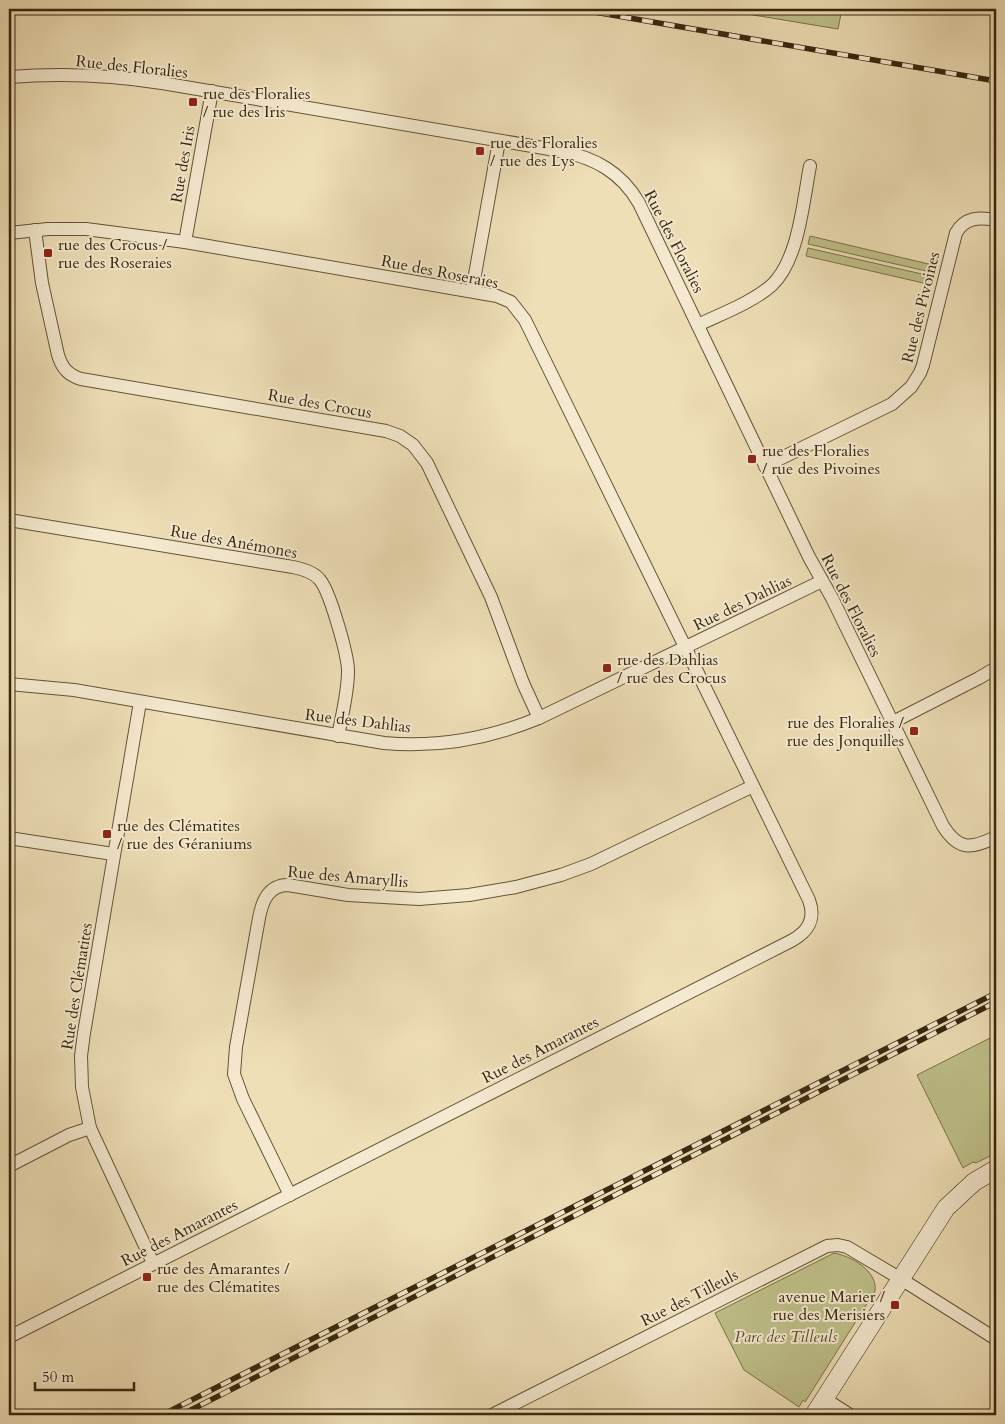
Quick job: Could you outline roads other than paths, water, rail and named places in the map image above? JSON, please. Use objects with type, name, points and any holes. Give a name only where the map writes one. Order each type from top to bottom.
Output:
[{"type":"street","name":"Rue des Floralies","points":[[9,78],[58,75],[141,80],[578,154],[605,166],[630,188],[639,203],[765,466],[943,826],[949,836],[957,843],[968,846],[980,844],[996,837]]},
{"type":"street","name":"Rue des Iris","points":[[185,242],[212,92]]},
{"type":"street","points":[[472,291],[499,141]]},
{"type":"street","points":[[698,325],[759,294],[771,286],[783,272],[795,242],[810,166]]},
{"type":"street","name":"Rue des Pivoines","points":[[765,466],[884,407],[905,393],[916,380],[923,365],[956,233],[962,225],[973,218],[996,220]]},
{"type":"street","name":"Rue des Roseraies","points":[[9,233],[35,230],[98,230],[185,242],[472,291],[497,296],[511,302],[525,320],[685,648]]},
{"type":"street","name":"Rue des Crocus","points":[[35,230],[42,283],[58,356],[62,366],[71,375],[81,379],[386,431],[400,436],[413,444],[427,463],[492,597],[525,689],[538,718]]},
{"type":"street","name":"Rue des Anémones","points":[[9,520],[293,567],[315,575],[320,579],[328,595],[347,659],[348,678],[338,736]]},
{"type":"street","name":"Rue des Dahlias","points":[[9,684],[57,688],[338,736],[398,744],[446,743],[498,734],[538,718],[822,581]]},
{"type":"street","name":"Rue des Amarantes","points":[[9,1337],[803,933],[810,924],[811,906],[685,648]]},
{"type":"street","points":[[893,722],[996,668]]},
{"type":"street","name":"Rue des Clématites","points":[[140,702],[82,1045],[82,1087],[90,1128],[153,1263]]},
{"type":"street","name":"Rue des Amaryllis","points":[[290,1195],[243,1099],[234,1074],[236,1047],[259,918],[264,900],[270,892],[278,886],[288,885],[354,896],[419,899],[468,895],[523,886],[591,864],[753,786]]},
{"type":"street","points":[[9,838],[113,854]]},
{"type":"street","points":[[9,1166],[69,1136],[90,1128]]},
{"type":"street","points":[[814,1415],[946,1208],[974,1182],[996,1169]]},
{"type":"street","name":"Rue des Tilleuls","points":[[492,1415],[827,1246],[838,1245],[846,1247],[996,1338]]},
{"type":"street","points":[[825,1399],[850,1415]]},
{"type":"railway","points":[[577,9],[996,81]]},
{"type":"railway","points":[[162,1415],[996,993]]},
{"type":"railway","points":[[181,1415],[996,1002]]},
{"type":"place","name":"rue des Floralies / rue des Iris","points":[[193,102]]},
{"type":"place","name":"rue des Floralies / rue des Lys","points":[[480,151]]},
{"type":"place","name":"rue des Crocus / rue des Roseraies","points":[[48,253]]},
{"type":"place","name":"rue des Floralies / rue des Pivoines","points":[[752,459]]},
{"type":"place","name":"rue des Dahlias / rue des Crocus","points":[[607,668]]},
{"type":"place","name":"rue des Floralies / rue des Jonquilles","points":[[914,731]]},
{"type":"place","name":"rue des Clématites / rue des Géraniums","points":[[107,834]]},
{"type":"place","name":"rue des Amarantes / rue des Clématites","points":[[147,1277]]},
{"type":"place","name":"avenue Marier / rue des Merisiers","points":[[895,1305]]},
{"type":"park label","name":"Parc des Tilleuls","points":[[786,1336]]}]
